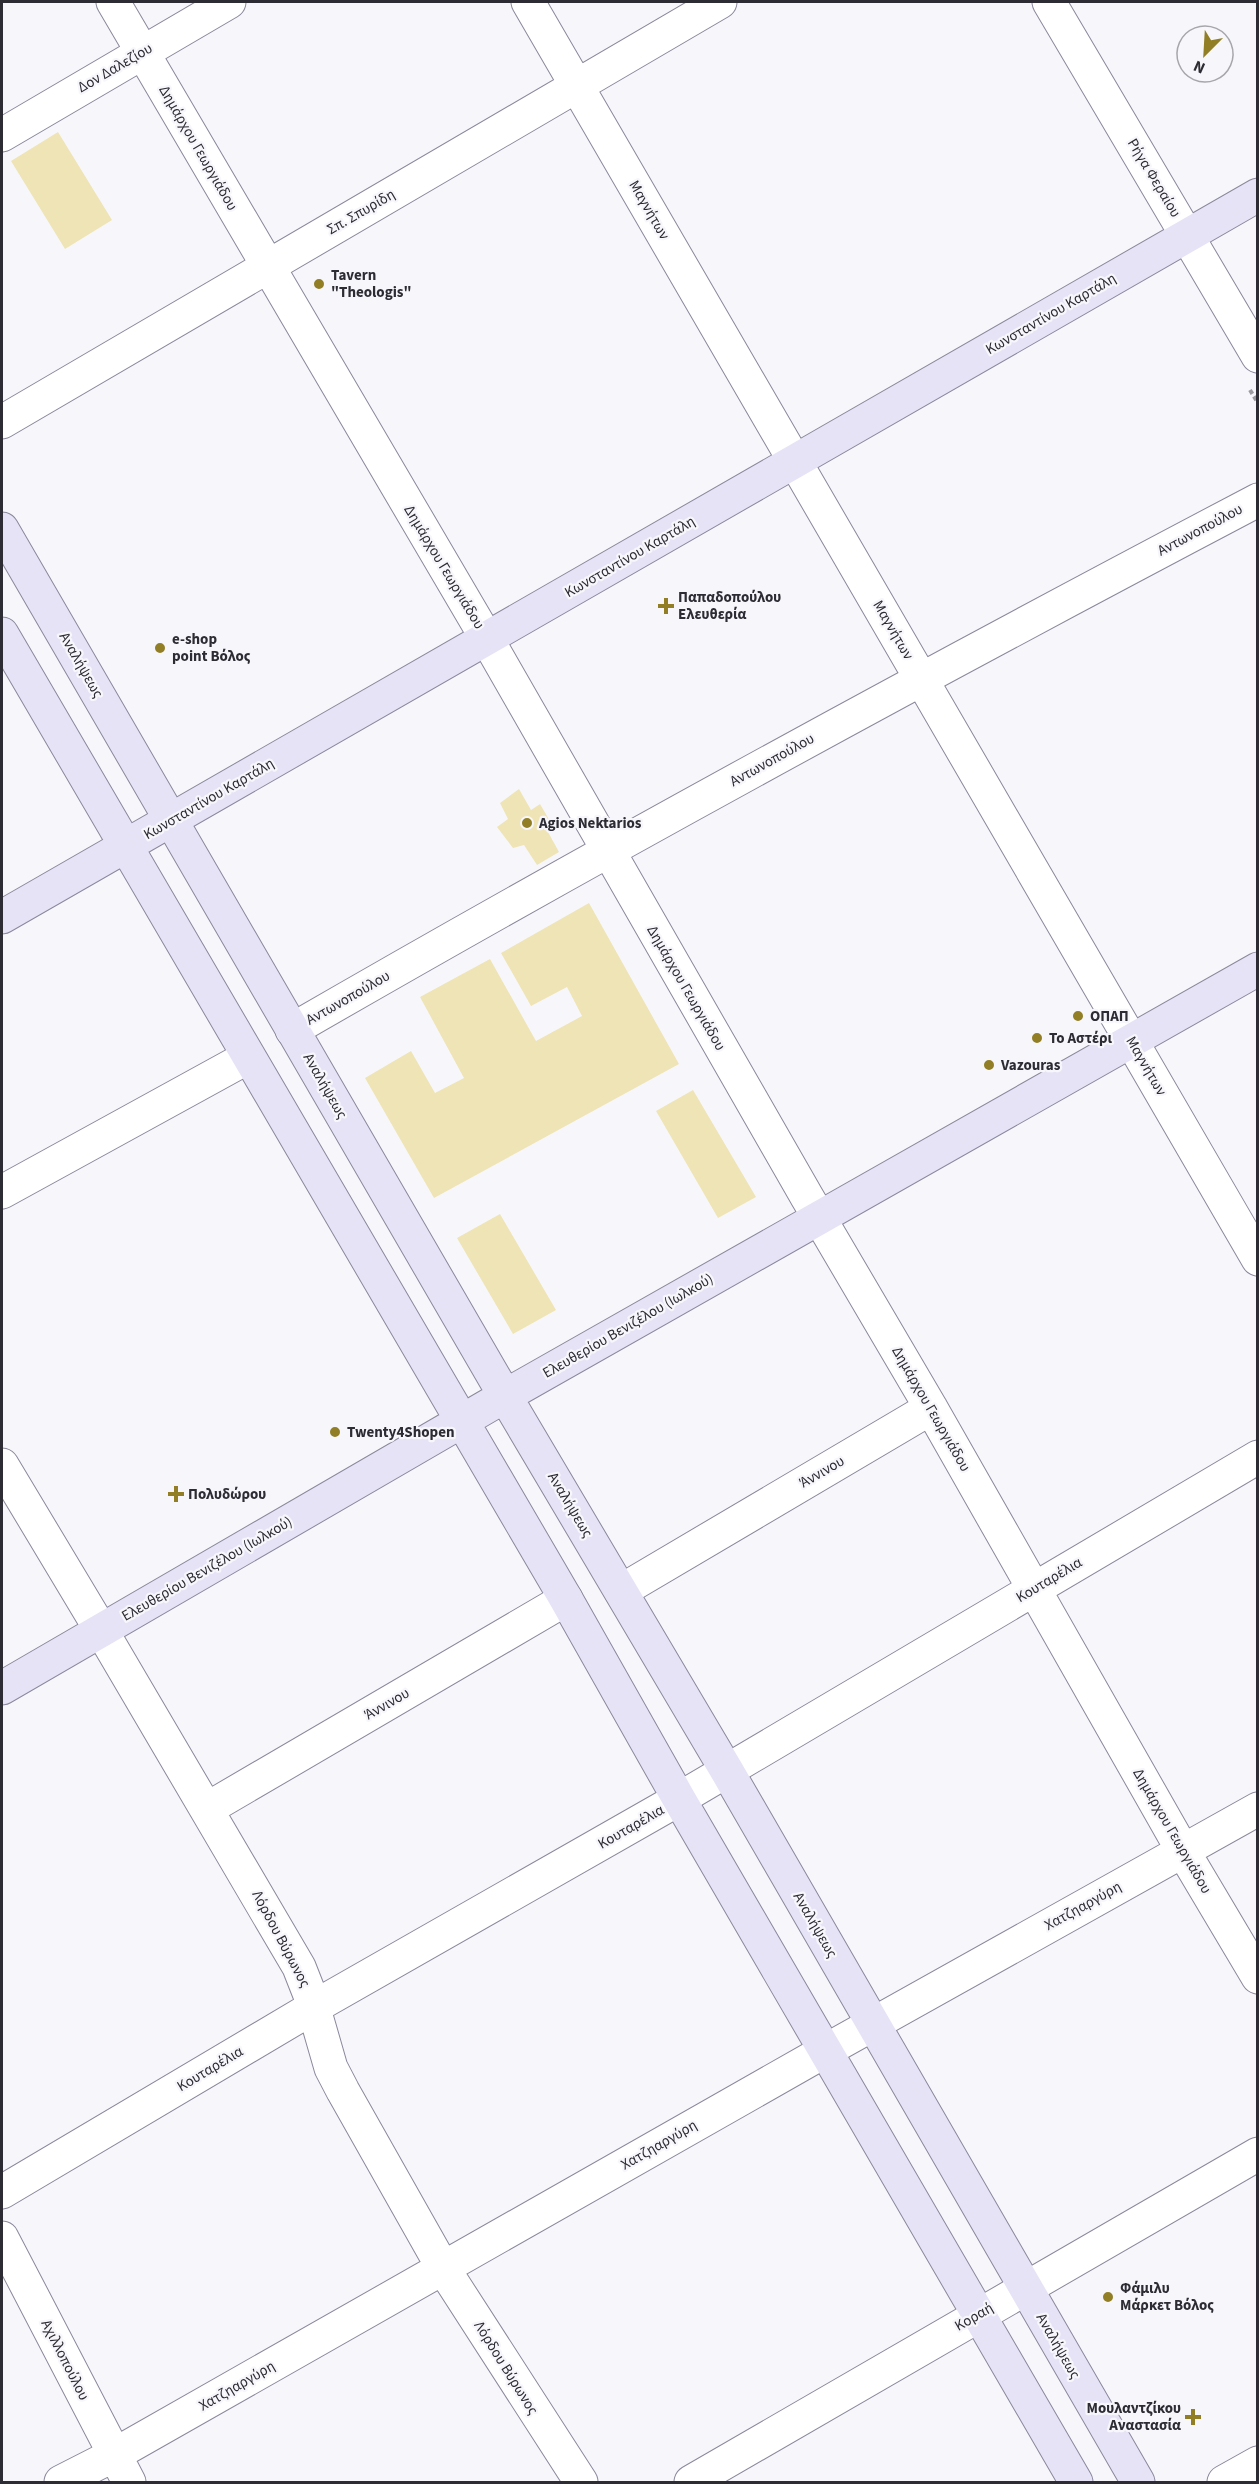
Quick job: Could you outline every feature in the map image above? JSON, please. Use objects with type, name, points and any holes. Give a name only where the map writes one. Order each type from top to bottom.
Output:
[{"type":"main road","name":"Κωνσταντίνου Καρτάλη","points":[[2,917],[1257,195]]},
{"type":"main road","name":"Αναλήψεως","points":[[2,529],[505,1396],[727,1771],[1138,2482]]},
{"type":"main road","points":[[2,634],[566,1599],[679,1799],[1076,2482]]},
{"type":"main road","name":"Ελευθερίου Βενιζέλου (Ιωλκού)","points":[[2,1688],[505,1396],[1257,969]]},
{"type":"street","name":"Δημάρχου Γεωργιάδου","points":[[113,2],[487,639],[1257,1977]]},
{"type":"street","name":"Δον Δαλεζίου","points":[[2,135],[229,2]]},
{"type":"street","name":"Μαγνήτων","points":[[528,2],[1257,1259]]},
{"type":"street","name":"Σπ. Σπυρίδη","points":[[2,423],[720,2]]},
{"type":"street","name":"Ρήγα Φεραίου","points":[[1049,2],[1188,235],[1257,356]]},
{"type":"street","name":"Αντωνοπούλου","points":[[292,1030],[607,850],[921,677],[1257,500]]},
{"type":"street","points":[[2,1192],[248,1057]]},
{"type":"street","name":"Άννινου","points":[[621,1591],[931,1408]]},
{"type":"street","name":"Κουταρέλια","points":[[2,2192],[314,2007],[727,1771],[1257,1457]]},
{"type":"street","name":"Λόρδου Βύρωνος","points":[[2,1465],[299,1967],[314,2007],[331,2068],[443,2268],[581,2482]]},
{"type":"street","name":"Άννινου","points":[[207,1809],[566,1599]]},
{"type":"street","name":"Χατζηαργύρη","points":[[62,2482],[122,2469],[443,2268],[872,2024],[1257,1809]]},
{"type":"street","name":"Κοραή","points":[[691,2482],[1257,2154]]},
{"type":"street","name":"Αχιλλοπούλου","points":[[2,2238],[122,2469]]},
{"type":"street","points":[[1224,2482],[1257,2463]]},
{"type":"building","points":[[58,132],[112,220],[65,249],[11,161]]},
{"type":"building","name":"Agios Nektarios","points":[[519,789],[531,810],[540,804],[554,828],[548,832],[559,852],[537,865],[524,845],[513,848],[497,827],[508,819],[500,803]]},
{"type":"building","points":[[589,903],[679,1064],[434,1198],[365,1078],[411,1051],[435,1093],[464,1078],[420,997],[490,959],[536,1041],[582,1016],[567,987],[531,1006],[501,953]]},
{"type":"building","points":[[693,1090],[756,1197],[718,1218],[656,1111]]},
{"type":"building","points":[[500,1214],[556,1310],[513,1334],[457,1238]]},
{"type":"place","name":"Tavern \"Theologis\"","points":[[319,284]]},
{"type":"place","name":"Παπαδοπούλου Ελευθερία","points":[[666,606]]},
{"type":"place","name":"e-shop point Βόλος","points":[[160,648]]},
{"type":"place","name":"Agios Nektarios","points":[[527,823]]},
{"type":"place","name":"ΟΠΑΠ","points":[[1078,1016]]},
{"type":"place","name":"Το Αστέρι","points":[[1037,1038]]},
{"type":"place","name":"Vazouras","points":[[989,1065]]},
{"type":"place","name":"Twenty4Shopen","points":[[335,1432]]},
{"type":"place","name":"Πολυδώρου","points":[[176,1494]]},
{"type":"place","name":"Φάμιλυ Μάρκετ Βόλος","points":[[1108,2297]]},
{"type":"place","name":"Μουλαντζίκου Αναστασία","points":[[1193,2417]]}]
